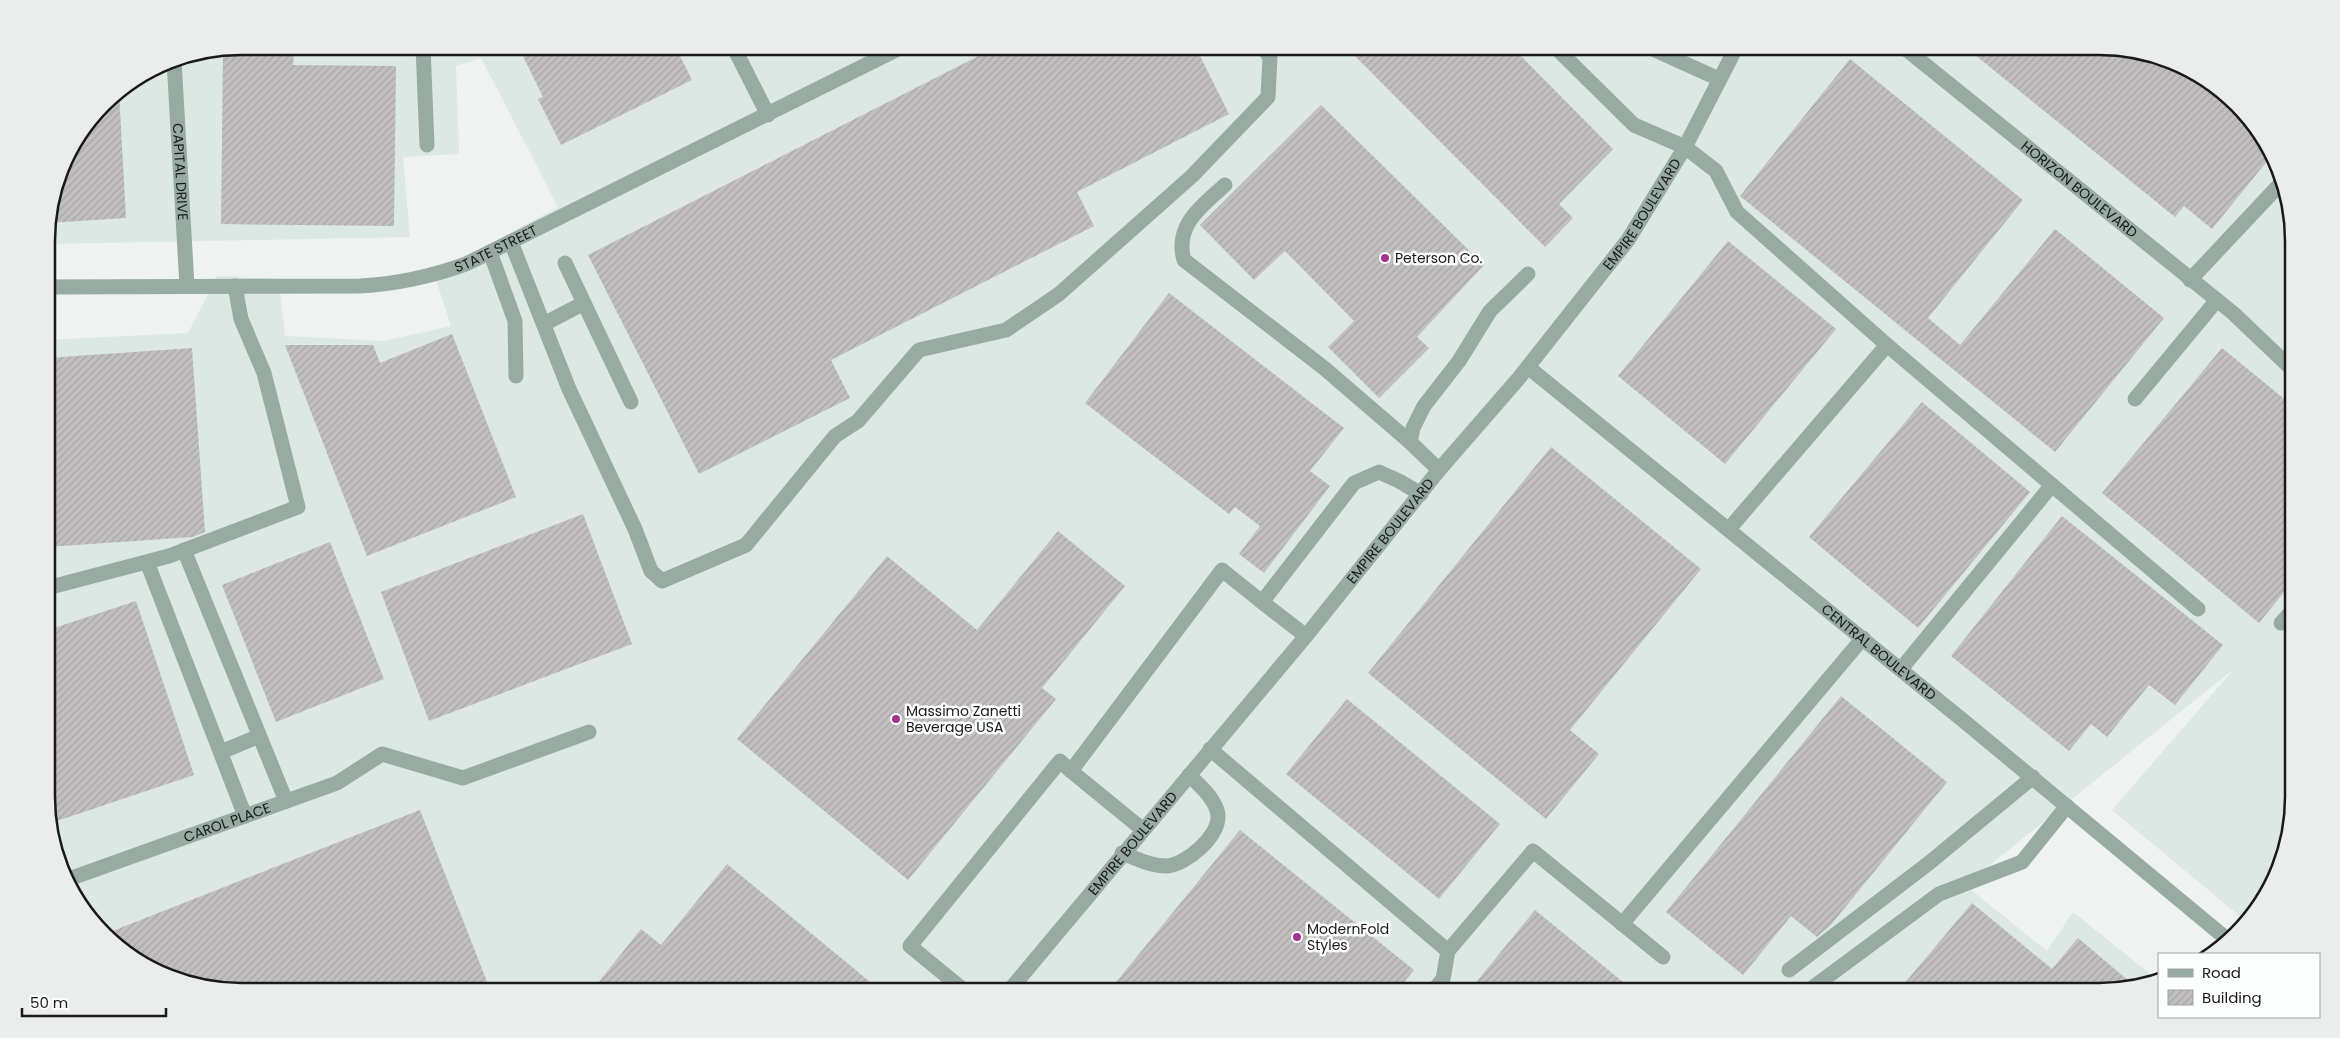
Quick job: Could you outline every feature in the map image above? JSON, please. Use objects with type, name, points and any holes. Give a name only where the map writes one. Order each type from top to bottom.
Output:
[{"type":"street","points":[[423,55],[427,146]]},
{"type":"street","points":[[738,55],[768,115]]},
{"type":"street","name":"STATE STREET","points":[[55,287],[360,286],[397,284],[434,276],[466,264],[886,55]]},
{"type":"street","points":[[511,242],[569,389],[635,529],[651,571],[662,581],[746,545],[835,436],[858,421],[919,350],[1006,330],[1059,294],[1184,183],[1268,97],[1270,57],[1268,55]]},
{"type":"street","points":[[1563,55],[1634,125],[1685,148],[1716,171],[1737,212],[1887,345],[2198,609]]},
{"type":"street","points":[[1666,55],[1719,79]]},
{"type":"street","name":"EMPIRE BOULEVARD","points":[[1015,983],[1122,853],[1306,636],[1439,470],[1528,367],[1628,240],[1685,148],[1731,55]]},
{"type":"street","name":"HORIZON BOULEVARD","points":[[1913,55],[2217,300],[2285,363]]},
{"type":"street","name":"CAPITAL DRIVE","points":[[174,67],[186,286]]},
{"type":"street","points":[[1225,185],[1186,224],[1181,241],[1184,260],[1324,368],[1410,442],[1439,470]]},
{"type":"street","points":[[2190,280],[2277,187]]},
{"type":"street","points":[[490,252],[515,321],[516,376]]},
{"type":"street","points":[[565,263],[632,402]]},
{"type":"street","points":[[1410,442],[1413,428],[1424,406],[1459,361],[1490,311],[1528,274]]},
{"type":"street","points":[[55,586],[147,562],[184,550],[298,506],[264,373],[241,319],[235,286]]},
{"type":"street","points":[[2135,399],[2217,300]]},
{"type":"street","points":[[544,324],[584,303]]},
{"type":"street","points":[[1729,529],[1887,345]]},
{"type":"street","name":"CENTRAL BOULEVARD","points":[[1528,367],[2033,777],[2223,936]]},
{"type":"street","points":[[1262,602],[1354,483],[1379,472],[1400,481],[1421,494]]},
{"type":"street","points":[[1901,669],[2052,485]]},
{"type":"street","points":[[184,550],[286,801]]},
{"type":"street","points":[[147,562],[246,816]]},
{"type":"street","points":[[1071,771],[1222,570],[1306,636]]},
{"type":"street","points":[[2281,623],[2285,619]]},
{"type":"street","points":[[1622,924],[1863,638]]},
{"type":"street","name":"CAROL PLACE","points":[[73,877],[337,782],[382,754],[463,778],[588,732]]},
{"type":"street","points":[[221,752],[259,736]]},
{"type":"street","points":[[1210,749],[1448,951]]},
{"type":"street","points":[[955,983],[910,946],[1060,761],[1142,830]]},
{"type":"street","points":[[1122,853],[1150,864],[1168,866],[1186,860],[1212,835],[1218,817],[1215,805],[1189,775]]},
{"type":"street","points":[[1789,970],[1929,863],[2033,777]]},
{"type":"street","points":[[1819,983],[1939,894],[2022,862],[2068,806]]},
{"type":"street","points":[[1440,983],[1443,979],[1448,951],[1533,851],[1663,957]]},
{"type":"shaded area","points":[[228,55],[2112,55],[2147,61],[2170,69],[2203,86],[2231,109],[2254,137],[2266,159],[2279,193],[2281,204],[2285,228],[2285,810],[2279,845],[2266,879],[2254,901],[2241,917],[2112,810],[2235,668],[1965,885],[2047,951],[2073,912],[2152,975],[2112,983],[228,983],[193,977],[170,969],[137,952],[109,929],[86,901],[69,868],[61,845],[55,810],[55,340],[188,333],[217,276],[279,279],[285,336],[384,341],[451,326],[434,274],[558,207],[481,58],[456,66],[459,154],[403,157],[410,237],[55,244],[55,228],[61,193],[69,170],[86,137],[109,109],[137,86],[170,69],[193,61]]},
{"type":"building","points":[[294,55],[293,65],[396,66],[394,226],[221,224],[223,56]]},
{"type":"building","points":[[522,55],[680,55],[692,80],[561,145],[538,99],[543,97]]},
{"type":"building","points":[[980,55],[1200,55],[1229,114],[1077,192],[1094,226],[831,360],[850,398],[699,474],[588,255]]},
{"type":"building","points":[[1354,55],[1520,55],[1613,149],[1559,204],[1573,218],[1545,247]]},
{"type":"building","points":[[1975,55],[2112,55],[2147,61],[2181,74],[2203,86],[2222,101],[2254,137],[2267,161],[2212,229],[2184,206],[2175,217]]},
{"type":"building","points":[[1850,59],[2023,200],[1928,318],[1960,345],[2055,229],[2164,318],[2055,452],[1740,196]]},
{"type":"building","points":[[119,100],[126,218],[56,222],[61,193],[74,159],[86,137],[109,109]]},
{"type":"building","name":"Peterson Co.","points":[[1321,105],[1484,265],[1417,337],[1429,348],[1379,398],[1328,347],[1354,321],[1285,251],[1254,280],[1200,225]]},
{"type":"building","points":[[1728,241],[1836,329],[1725,464],[1618,376]]},
{"type":"building","points":[[1169,293],[1344,428],[1310,471],[1330,486],[1264,573],[1239,554],[1260,526],[1235,507],[1229,514],[1085,403]]},
{"type":"building","points":[[452,334],[516,497],[367,556],[285,345],[373,345],[380,363]]},
{"type":"building","points":[[192,348],[205,532],[193,537],[55,546],[55,357]]},
{"type":"building","points":[[2222,348],[2285,399],[2285,591],[2259,623],[2102,493]]},
{"type":"building","points":[[1922,402],[2030,492],[1918,628],[1809,537]]},
{"type":"building","points":[[1551,447],[1701,569],[1570,730],[1599,754],[1546,819],[1368,673]]},
{"type":"building","points":[[583,514],[632,644],[429,721],[381,592]]},
{"type":"building","points":[[2062,516],[2223,645],[2175,705],[2149,685],[2107,737],[2091,724],[2069,751],[1951,656]]},
{"type":"building","name":"Massimo Zanetti Beverage USA","points":[[1058,531],[1125,586],[1042,688],[1056,699],[908,880],[737,739],[887,556],[977,630]]},
{"type":"building","points":[[330,542],[384,679],[276,722],[222,585]]},
{"type":"building","points":[[136,601],[194,775],[57,821],[55,810],[55,628]]},
{"type":"building","points":[[1841,696],[1947,782],[1830,926],[1817,937],[1791,916],[1743,975],[1666,912]]},
{"type":"building","points":[[1347,699],[1500,824],[1439,899],[1286,774]]},
{"type":"building","points":[[420,810],[487,983],[228,983],[193,977],[170,969],[137,952],[112,931]]},
{"type":"building","name":"ModernFold Styles","points":[[1240,830],[1414,970],[1403,983],[1115,983]]},
{"type":"building","points":[[727,864],[869,981],[867,983],[598,983],[641,929],[661,945]]},
{"type":"building","points":[[1972,903],[2052,969],[2078,938],[2128,980],[2112,983],[1905,983]]},
{"type":"building","points":[[1535,910],[1624,983],[1476,983]]},
{"type":"place","name":"Peterson Co.","points":[[1385,258]]},
{"type":"place","name":"Massimo Zanetti Beverage USA","points":[[896,719]]},
{"type":"place","name":"ModernFold Styles","points":[[1297,937]]}]
